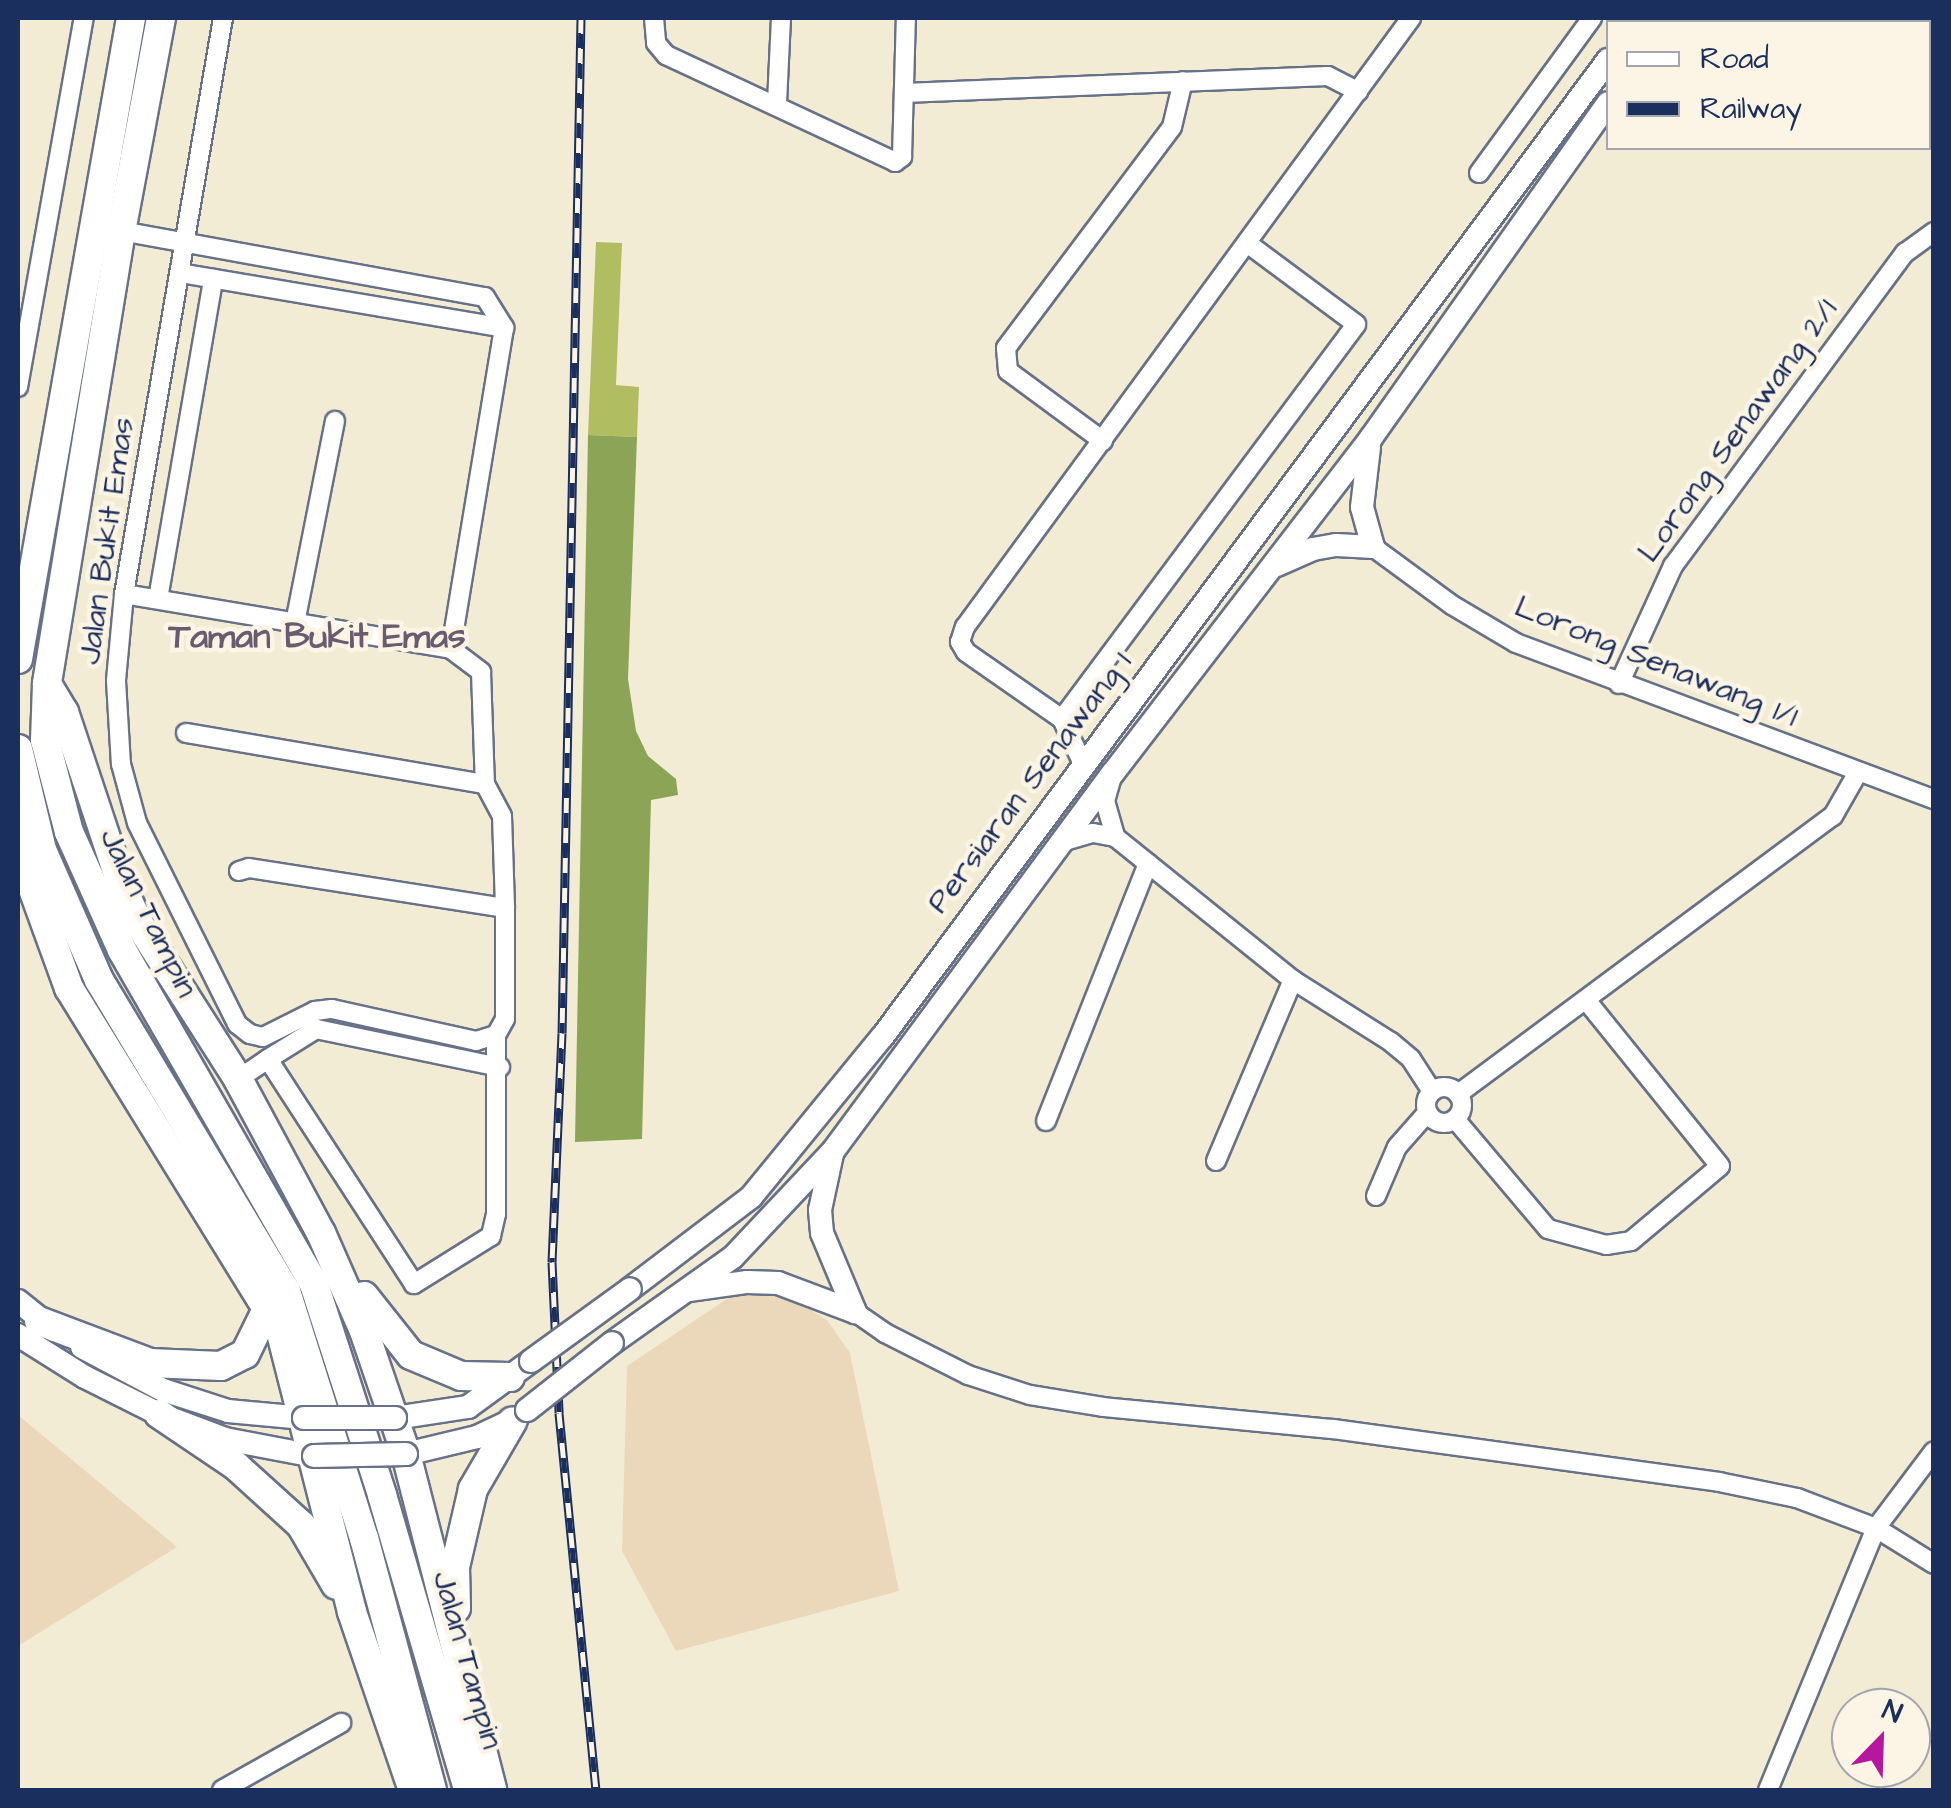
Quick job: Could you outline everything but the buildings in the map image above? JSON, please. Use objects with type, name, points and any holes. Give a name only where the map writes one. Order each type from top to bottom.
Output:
[{"type":"highway","points":[[18,659],[130,18]]},
{"type":"highway","name":"Jalan Tampin","points":[[161,18],[120,230],[48,684],[45,740],[76,849],[122,950],[314,1284],[382,1495],[468,1790]]},
{"type":"highway","points":[[48,684],[64,712],[124,892],[139,924],[238,1079],[321,1232],[384,1327],[411,1355],[461,1376],[520,1369]]},
{"type":"highway","name":"Jalan Tampin","points":[[18,749],[42,850],[99,980],[286,1291],[364,1538],[432,1790]]},
{"type":"highway","points":[[18,828],[25,867],[68,988],[269,1305],[304,1418],[352,1612],[413,1790]]},
{"type":"highway","points":[[321,1232],[396,1418],[492,1790]]},
{"type":"highway","points":[[28,1328],[150,1363],[221,1366],[245,1354],[269,1305]]},
{"type":"highway","points":[[158,1414],[236,1466],[301,1525],[352,1612]]},
{"type":"highway","points":[[456,1653],[455,1567],[470,1505],[488,1459],[519,1416]]},
{"type":"main road","name":"Persiaran Senawang 1","points":[[28,1328],[163,1390],[228,1412],[304,1418],[396,1418],[468,1406],[708,1233],[780,1164],[883,1036],[1606,59]]},
{"type":"main road","name":"Persiaran Senawang 1","points":[[28,1328],[86,1377],[158,1414],[225,1439],[314,1456],[406,1454],[468,1440],[519,1416],[612,1343],[733,1257],[833,1150],[1112,773],[1371,438],[1606,105]]},
{"type":"main road","points":[[1273,568],[1313,549],[1336,545],[1373,548],[1361,488],[1371,438]]},
{"type":"main road","points":[[833,1150],[820,1210],[822,1233],[855,1312]]},
{"type":"main road","points":[[686,1291],[746,1282],[778,1284],[855,1312]]},
{"type":"main road","points":[[18,1301],[28,1328]]},
{"type":"street","points":[[18,387],[84,18]]},
{"type":"street","name":"Jalan Bukit Emas","points":[[223,18],[124,594],[116,680],[121,764],[137,823],[237,1024],[263,1037],[315,1011],[332,1009],[476,1041],[496,1036]]},
{"type":"street","points":[[654,18],[656,43],[666,55],[777,103],[894,162],[902,157],[906,18]]},
{"type":"street","points":[[777,103],[781,18]]},
{"type":"street","points":[[1083,764],[1062,719],[966,652],[960,642],[965,627],[1411,18]]},
{"type":"street","points":[[1479,173],[1592,18]]},
{"type":"street","points":[[904,93],[1328,76],[1358,91]]},
{"type":"street","points":[[1102,442],[1008,371],[1006,348],[1172,127],[1183,81]]},
{"type":"street","points":[[120,230],[484,296],[504,328],[451,649]]},
{"type":"street","name":"Lorong Senawang 2/1","points":[[1620,684],[1673,566],[1905,254],[1934,232]]},
{"type":"street","points":[[1062,719],[1356,324],[1247,243]]},
{"type":"street","points":[[180,273],[504,328]]},
{"type":"street","points":[[158,599],[213,279]]},
{"type":"street","points":[[294,623],[335,421]]},
{"type":"street","name":"Lorong Senawang 1/1","points":[[1373,548],[1452,606],[1516,643],[1858,774],[1934,799]]},
{"type":"street","points":[[124,594],[451,649],[481,672],[485,784],[502,816],[505,908],[505,1020],[496,1036],[500,1067],[496,1214],[491,1236],[414,1284],[268,1059]]},
{"type":"street","points":[[186,733],[485,784]]},
{"type":"street","points":[[1112,773],[1105,801],[1114,837]]},
{"type":"street","points":[[1458,1094],[1834,816],[1858,774]]},
{"type":"street","points":[[1061,842],[1092,833],[1114,837],[1292,980],[1391,1042],[1411,1059],[1432,1091]]},
{"type":"street","points":[[1046,1121],[1148,864]]},
{"type":"street","points":[[239,872],[249,868],[505,908]]},
{"type":"street","points":[[1216,1162],[1292,980]]},
{"type":"street","points":[[1456,1119],[1548,1229],[1606,1245],[1631,1240],[1720,1166],[1587,1001]]},
{"type":"street","points":[[238,1079],[316,1029],[500,1067]]},
{"type":"street","points":[[1376,1196],[1397,1147],[1427,1113],[1426,1101],[1432,1091],[1442,1087],[1458,1094],[1462,1104],[1456,1119]]},
{"type":"street","points":[[1427,1113],[1440,1123],[1456,1119]]},
{"type":"street","points":[[855,1312],[885,1333],[968,1376],[1030,1395],[1103,1407],[1333,1429],[1720,1482],[1797,1498],[1876,1528],[1934,1564]]},
{"type":"street","points":[[1768,1790],[1876,1528],[1934,1451]]},
{"type":"street","points":[[222,1790],[341,1723]]},
{"type":"shaded area","points":[[746,1286],[787,1296],[827,1320],[850,1353],[899,1591],[676,1651],[622,1551],[627,1366]]},
{"type":"shaded area","points":[[18,1415],[177,1547],[18,1646]]},
{"type":"green space","points":[[596,242],[622,243],[616,385],[639,387],[637,437],[588,435]]},
{"type":"green space","points":[[588,435],[637,437],[628,679],[636,731],[648,756],[676,779],[678,795],[651,800],[642,1139],[575,1142]]},
{"type":"railway","points":[[581,18],[562,1033],[552,1262],[559,1413],[596,1790]]},
{"type":"district","name":"Taman Bukit Emas","points":[[317,637]]}]
